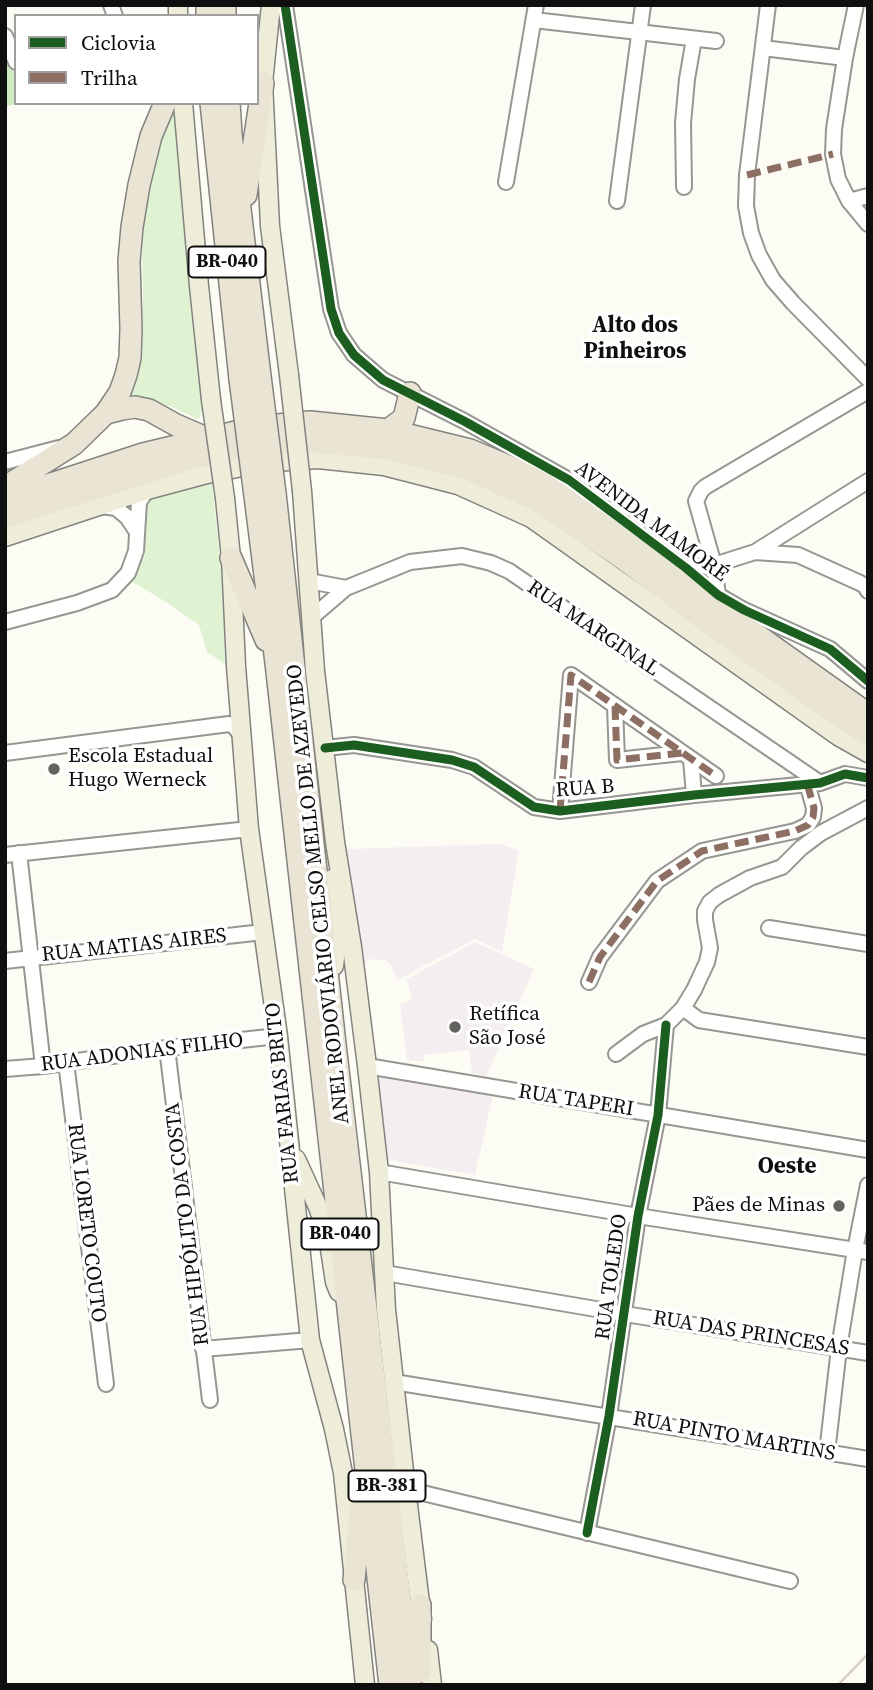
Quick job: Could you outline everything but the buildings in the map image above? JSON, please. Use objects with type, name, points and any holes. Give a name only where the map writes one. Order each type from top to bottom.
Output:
[{"type":"highway","points":[[245,253],[246,190],[263,83]]},
{"type":"highway","points":[[5,487],[74,444],[106,413],[120,392],[130,358],[129,261],[132,228],[151,136],[164,105]]},
{"type":"highway","name":"ANEL RODOVIÁRIO CELSO MELLO DE AZEVEDO","points":[[211,105],[265,495],[349,1318],[390,1685]]},
{"type":"highway","name":"ANEL RODOVIÁRIO CELSO MELLO DE AZEVEDO","points":[[229,105],[245,253],[250,377]]},
{"type":"highway","points":[[388,430],[404,418],[410,393]]},
{"type":"highway","points":[[106,413],[135,407],[149,410],[206,438]]},
{"type":"highway","points":[[5,499],[143,454],[257,427],[310,422],[388,430],[470,450],[545,484],[868,714]]},
{"type":"highway","points":[[5,517],[200,456],[259,445],[314,442],[386,449],[464,468],[538,501],[625,560],[844,720],[868,734]]},
{"type":"highway","name":"ANEL RODOVIÁRIO CELSO MELLO DE AZEVEDO","points":[[265,495],[276,663],[318,998],[363,1287],[410,1685]]},
{"type":"highway","points":[[231,558],[276,663]]},
{"type":"highway","points":[[354,1580],[365,1461]]},
{"type":"highway","points":[[419,1605],[420,1685]]},
{"type":"main road","name":"ANEL RODOVIÁRIO CELSO MELLO DE AZEVEDO","points":[[271,5],[263,83],[270,226],[302,491],[315,671],[379,1172],[386,1310],[405,1489],[432,1685]]},
{"type":"main road","name":"RUA FARIAS BRITO","points":[[183,105],[211,400],[231,558],[249,828],[278,1036],[310,1340],[343,1473],[365,1685]]},
{"type":"main road","points":[[5,537],[148,490],[261,463],[318,459],[384,466],[458,485],[531,518],[838,736],[868,753]]},
{"type":"main road","points":[[318,998],[335,958],[332,888],[335,842]]},
{"type":"main road","points":[[288,1136],[328,1236],[335,1282],[349,1318]]},
{"type":"street","name":"AVENIDA MAMORÉ","points":[[285,5],[331,309],[339,332],[354,355],[383,380],[464,421],[569,480],[718,595],[744,610],[830,649],[868,681]]},
{"type":"street","points":[[617,201],[643,5]]},
{"type":"street","points":[[768,5],[747,175],[746,206],[751,233],[773,280],[868,379]]},
{"type":"street","points":[[856,5],[834,129],[833,154],[838,178],[849,201],[868,224]]},
{"type":"street","points":[[506,182],[535,13],[640,33],[716,41]]},
{"type":"street","points":[[5,36],[14,57]]},
{"type":"street","points":[[684,187],[683,123],[694,39]]},
{"type":"street","points":[[763,48],[845,58]]},
{"type":"street","points":[[849,201],[868,196]]},
{"type":"street","points":[[718,595],[714,565],[696,501],[701,491],[868,391]]},
{"type":"street","points":[[5,462],[74,444]]},
{"type":"street","points":[[686,568],[714,565],[755,552],[868,481]]},
{"type":"street","points":[[5,622],[77,603],[112,590],[128,573],[136,551],[139,502],[148,490]]},
{"type":"street","points":[[101,506],[116,508],[127,517],[137,532]]},
{"type":"street","points":[[755,552],[798,555],[860,583],[868,591]]},
{"type":"street","name":"RUA MARGINAL","points":[[311,618],[346,587],[410,562],[462,556],[491,563],[509,571],[813,783]]},
{"type":"street","points":[[309,581],[346,587]]},
{"type":"street","points":[[560,811],[571,675],[716,776]]},
{"type":"street","points":[[615,706],[617,760],[687,756]]},
{"type":"street","points":[[5,753],[229,724],[234,726],[242,737]]},
{"type":"street","name":"RUA B","points":[[325,748],[354,745],[452,760],[474,768],[534,807],[560,811],[694,794],[813,783],[845,774],[868,778]]},
{"type":"street","points":[[687,756],[694,794]]},
{"type":"street","points":[[589,982],[600,957],[657,881],[702,850],[795,831],[808,825],[813,817],[813,783]]},
{"type":"street","points":[[616,1054],[643,1034],[666,1026],[683,1008],[707,962],[710,948],[705,911],[710,902],[750,878],[782,867],[821,833],[868,808]]},
{"type":"street","points":[[43,1066],[31,957],[12,854],[249,828]]},
{"type":"street","points":[[769,928],[868,944]]},
{"type":"street","name":"RUA MATIAS AIRES","points":[[5,961],[263,932]]},
{"type":"street","points":[[683,1008],[699,1020],[868,1048]]},
{"type":"street","name":"RUA TOLEDO","points":[[587,1533],[609,1416],[638,1216],[658,1115],[666,1026]]},
{"type":"street","name":"RUA ADONIAS FILHO","points":[[5,1069],[278,1036]]},
{"type":"street","name":"RUA HIPÓLITO DA COSTA","points":[[167,1048],[210,1400]]},
{"type":"street","name":"RUA LORETO COUTO","points":[[66,1062],[106,1384]]},
{"type":"street","name":"RUA TAPERI","points":[[367,1066],[868,1150]]},
{"type":"street","points":[[379,1172],[861,1251]]},
{"type":"street","points":[[827,1453],[839,1348],[861,1251],[868,1185]]},
{"type":"street","name":"RUA DAS PRINCESAS","points":[[385,1273],[868,1353]]},
{"type":"street","points":[[203,1349],[310,1340]]},
{"type":"street","name":"RUA PINTO MARTINS","points":[[394,1382],[868,1459]]},
{"type":"street","points":[[405,1489],[790,1581]]},
{"type":"shaded area","points":[[500,844],[519,850],[502,952],[475,939],[397,980],[392,966],[385,960],[373,959],[361,964],[347,849]]},
{"type":"shaded area","name":"Retífica São José","points":[[475,942],[534,969],[486,1076],[472,1073],[469,1050],[423,1055],[424,1061],[407,1061],[400,1004],[412,1000],[407,979]]},
{"type":"shaded area","points":[[377,1077],[493,1095],[475,1175],[388,1160]]},
{"type":"green space","points":[[5,50],[14,72],[14,104],[5,107]]},
{"type":"green space","points":[[168,105],[180,105],[210,384],[199,420],[153,400],[128,397],[115,400],[140,365],[143,301],[142,222],[158,137]]},
{"type":"green space","points":[[212,481],[222,579],[225,664],[207,652],[199,625],[131,581],[145,555],[144,523],[150,496]]},
{"type":"railway","points":[[838,1685],[868,1654]]},
{"type":"railway","points":[[864,1685],[868,1681]]},
{"type":"marked path","points":[[747,175],[833,154]]},
{"type":"marked path","points":[[560,811],[571,675],[716,776]]},
{"type":"marked path","points":[[615,706],[617,760],[682,753]]},
{"type":"marked path","points":[[589,982],[600,957],[657,881],[702,851],[795,831],[808,825],[814,808],[807,783]]},
{"type":"cycle path","points":[[285,5],[331,309],[339,333],[354,355],[383,380],[464,421],[569,480],[718,595],[744,610],[830,649],[868,681]]},
{"type":"cycle path","points":[[325,748],[354,745],[452,760],[474,767],[534,807],[560,811],[820,783],[845,774],[868,778]]},
{"type":"cycle path","points":[[587,1533],[609,1416],[638,1216],[658,1115],[666,1025]]},
{"type":"place","name":"Escola Estadual Hugo Werneck","points":[[54,769]]},
{"type":"place","name":"Retífica São José","points":[[455,1027]]},
{"type":"place","name":"Pães de Minas","points":[[839,1206]]},
{"type":"district","name":"Alto dos Pinheiros","points":[[635,339]]},
{"type":"district","name":"Oeste","points":[[787,1167]]}]
